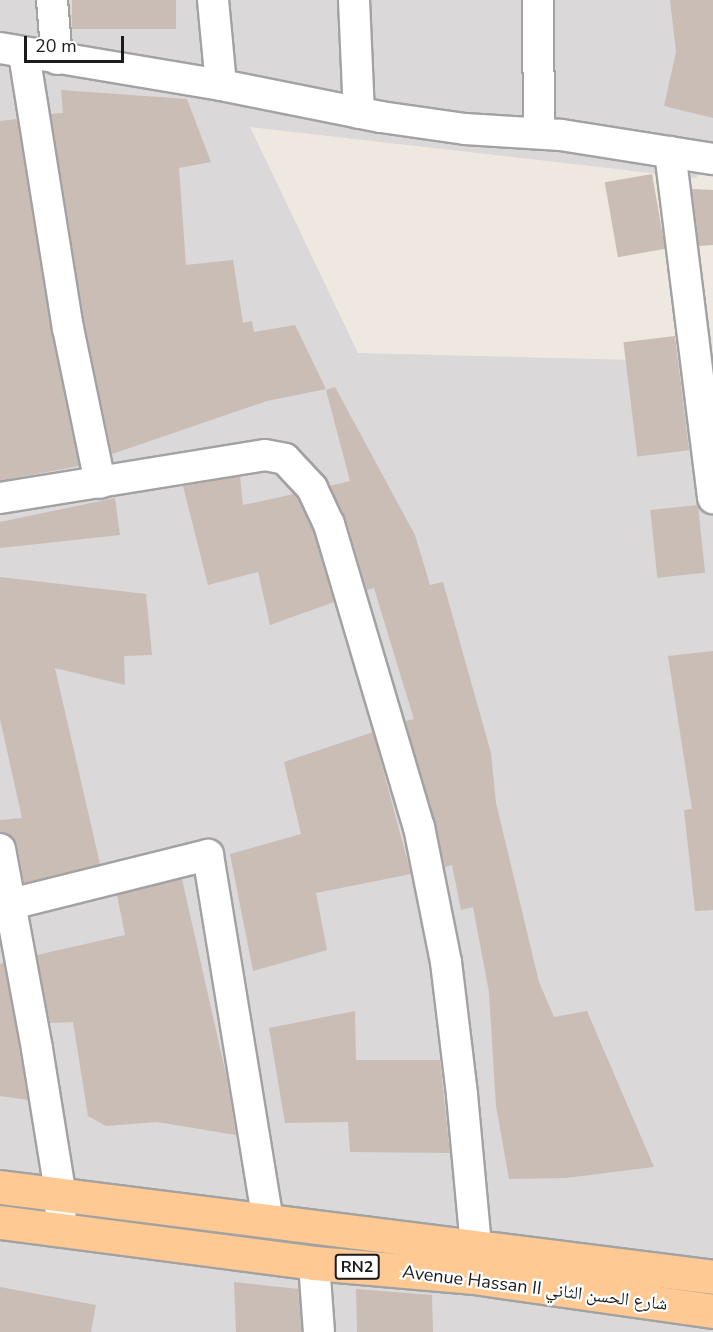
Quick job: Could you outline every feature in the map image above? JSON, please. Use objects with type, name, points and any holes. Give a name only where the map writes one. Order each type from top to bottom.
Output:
[{"type":"main road","name":"Avenue Hassan II شارع الحسن الثاني","points":[[0,1187],[61,1197],[268,1222],[475,1261],[713,1311]]},
{"type":"main road","name":"Avenue Hassan II شارع الحسن الثاني","points":[[0,1222],[314,1263],[475,1261],[713,1277]]},
{"type":"street","points":[[52,0],[57,58]]},
{"type":"street","points":[[213,0],[221,85]]},
{"type":"street","points":[[354,0],[359,113]]},
{"type":"street","points":[[538,0],[539,133]]},
{"type":"street","points":[[100,483],[12,51],[221,85],[359,113],[465,129],[539,133],[713,159]]},
{"type":"street","points":[[670,152],[713,498]]},
{"type":"street","points":[[0,498],[265,455],[285,459],[312,488],[329,524],[419,827],[446,962],[475,1261]]},
{"type":"street","points":[[0,849],[61,1197],[60,1230]]},
{"type":"street","points":[[11,904],[208,855],[268,1222]]},
{"type":"street","points":[[314,1263],[319,1332]]},
{"type":"shaded area","points":[[0,0],[713,0],[713,165],[695,178],[250,127],[358,353],[713,362],[713,1332],[0,1332]]},
{"type":"building","points":[[72,0],[176,0],[176,29],[72,29]]},
{"type":"building","points":[[670,0],[713,0],[713,118],[664,106],[676,52]]},
{"type":"building","points":[[61,90],[187,99],[211,162],[179,168],[186,265],[233,260],[243,323],[252,321],[254,332],[295,325],[326,389],[267,401],[112,454],[85,325],[51,114],[63,113]]},
{"type":"building","points":[[17,119],[51,331],[79,466],[0,481],[0,121]]},
{"type":"building","points":[[652,174],[665,249],[618,257],[605,182]]},
{"type":"building","points":[[692,189],[713,190],[713,245],[699,246]]},
{"type":"building","points":[[675,336],[689,450],[637,456],[623,342]]},
{"type":"building","points":[[335,387],[415,535],[430,585],[443,582],[491,753],[496,803],[539,982],[554,1017],[587,1011],[654,1167],[566,1178],[509,1179],[496,1106],[489,992],[473,907],[461,910],[452,865],[445,867],[406,721],[414,719],[374,588],[367,590],[346,519],[330,486],[350,481],[326,390]]},
{"type":"building","points":[[240,476],[243,505],[294,494],[298,498],[313,530],[334,602],[270,625],[258,572],[208,585],[183,486]]},
{"type":"building","points":[[115,498],[120,535],[0,548],[0,522]]},
{"type":"building","points":[[698,505],[705,573],[657,578],[650,510]]},
{"type":"building","points":[[0,577],[146,594],[152,655],[124,656],[125,685],[55,668],[100,864],[24,883],[17,845],[13,837],[0,832],[0,820],[22,818],[0,719]]},
{"type":"building","points":[[713,651],[713,910],[695,911],[684,810],[692,809],[668,656]]},
{"type":"building","points":[[373,732],[411,874],[316,893],[327,950],[253,971],[230,854],[301,834],[284,762]]},
{"type":"building","points":[[182,879],[227,1079],[236,1135],[157,1122],[106,1126],[88,1116],[73,1022],[50,1023],[37,955],[125,935],[117,895]]},
{"type":"building","points":[[4,963],[28,1100],[0,1096],[0,964]]},
{"type":"building","points":[[355,1011],[356,1060],[440,1060],[450,1153],[350,1152],[348,1122],[285,1123],[269,1028]]},
{"type":"building","points":[[234,1282],[299,1289],[302,1332],[236,1332]]},
{"type":"building","points":[[0,1287],[96,1305],[91,1332],[0,1332]]},
{"type":"building","points":[[356,1289],[432,1295],[433,1332],[357,1332]]}]
